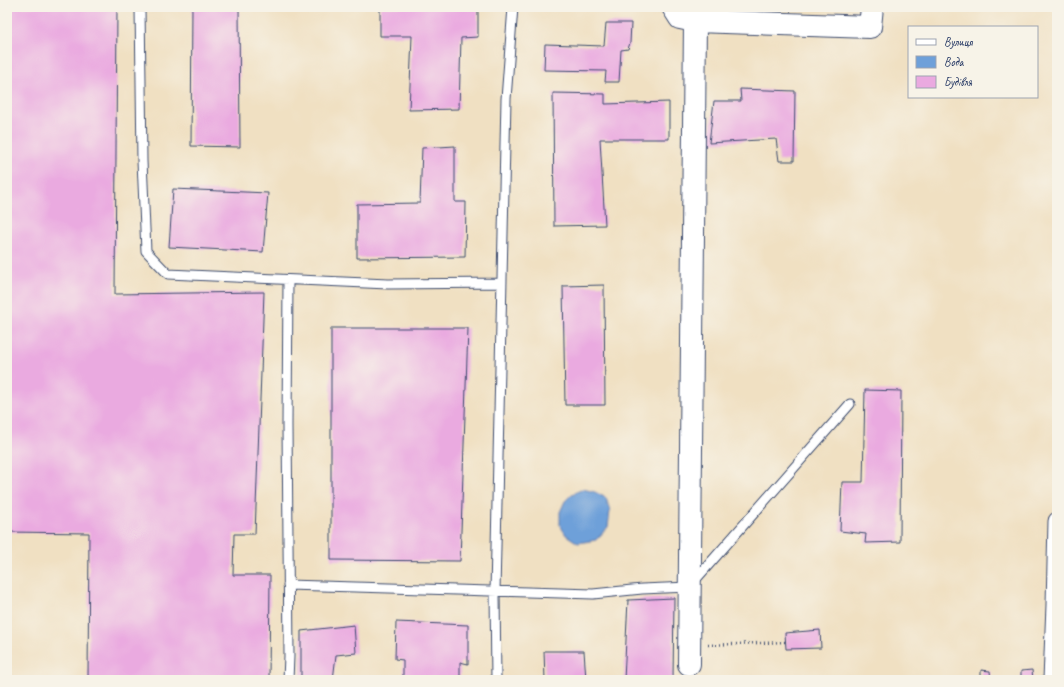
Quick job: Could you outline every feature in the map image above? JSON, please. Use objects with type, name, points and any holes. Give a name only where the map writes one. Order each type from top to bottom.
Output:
[{"type":"street","points":[[673,7],[680,18],[695,21],[870,27],[872,7]]},
{"type":"street","points":[[689,655],[695,21]]},
{"type":"street","points":[[1052,680],[1057,521]]},
{"type":"lane","points":[[140,7],[142,161],[146,251],[168,274],[388,284],[502,283]]},
{"type":"lane","points":[[496,680],[495,592],[506,99],[513,7]]},
{"type":"lane","points":[[288,280],[288,680]]},
{"type":"lane","points":[[288,585],[593,594],[642,589],[690,587],[850,404]]},
{"type":"path","points":[[689,655],[786,642]]},
{"type":"water","points":[[583,489],[595,492],[606,498],[610,511],[608,527],[596,540],[578,543],[566,535],[560,525],[560,512],[565,501],[572,494]]},
{"type":"building","points":[[7,7],[117,7],[115,294],[264,292],[255,534],[234,534],[233,575],[270,575],[269,680],[88,680],[89,533],[7,532]]},
{"type":"building","points":[[192,7],[239,7],[240,147],[191,146]]},
{"type":"building","points":[[380,7],[478,7],[478,37],[461,38],[459,109],[409,110],[412,36],[380,36]]},
{"type":"building","points":[[606,23],[631,23],[630,43],[628,49],[621,50],[619,82],[605,82],[606,71],[544,70],[545,44],[604,46]]},
{"type":"building","points":[[740,89],[795,91],[794,161],[779,161],[776,139],[709,143],[714,101],[741,101]]},
{"type":"building","points":[[553,93],[605,94],[605,104],[669,102],[669,139],[600,139],[605,225],[554,226]]},
{"type":"building","points":[[455,146],[455,202],[466,202],[465,257],[357,258],[357,204],[420,203],[422,148]]},
{"type":"building","points":[[173,189],[268,193],[263,252],[169,247]]},
{"type":"building","points":[[604,285],[605,405],[565,405],[563,286]]},
{"type":"building","points":[[331,328],[468,328],[460,561],[331,560]]},
{"type":"building","points":[[865,390],[901,391],[900,542],[865,543],[866,534],[840,531],[842,482],[863,482]]},
{"type":"building","points":[[674,598],[673,679],[624,680],[628,600]]},
{"type":"building","points":[[396,622],[468,625],[468,664],[460,662],[460,680],[403,680],[403,660],[395,659]]},
{"type":"building","points":[[354,625],[356,653],[336,655],[333,680],[301,680],[301,631]]},
{"type":"building","points":[[820,630],[821,648],[786,649],[785,633]]},
{"type":"building","points":[[544,651],[584,651],[586,680],[545,680]]},
{"type":"building","points":[[981,670],[990,671],[991,680],[981,680]]},
{"type":"building","points":[[1032,670],[1033,680],[1021,680],[1021,671]]}]
